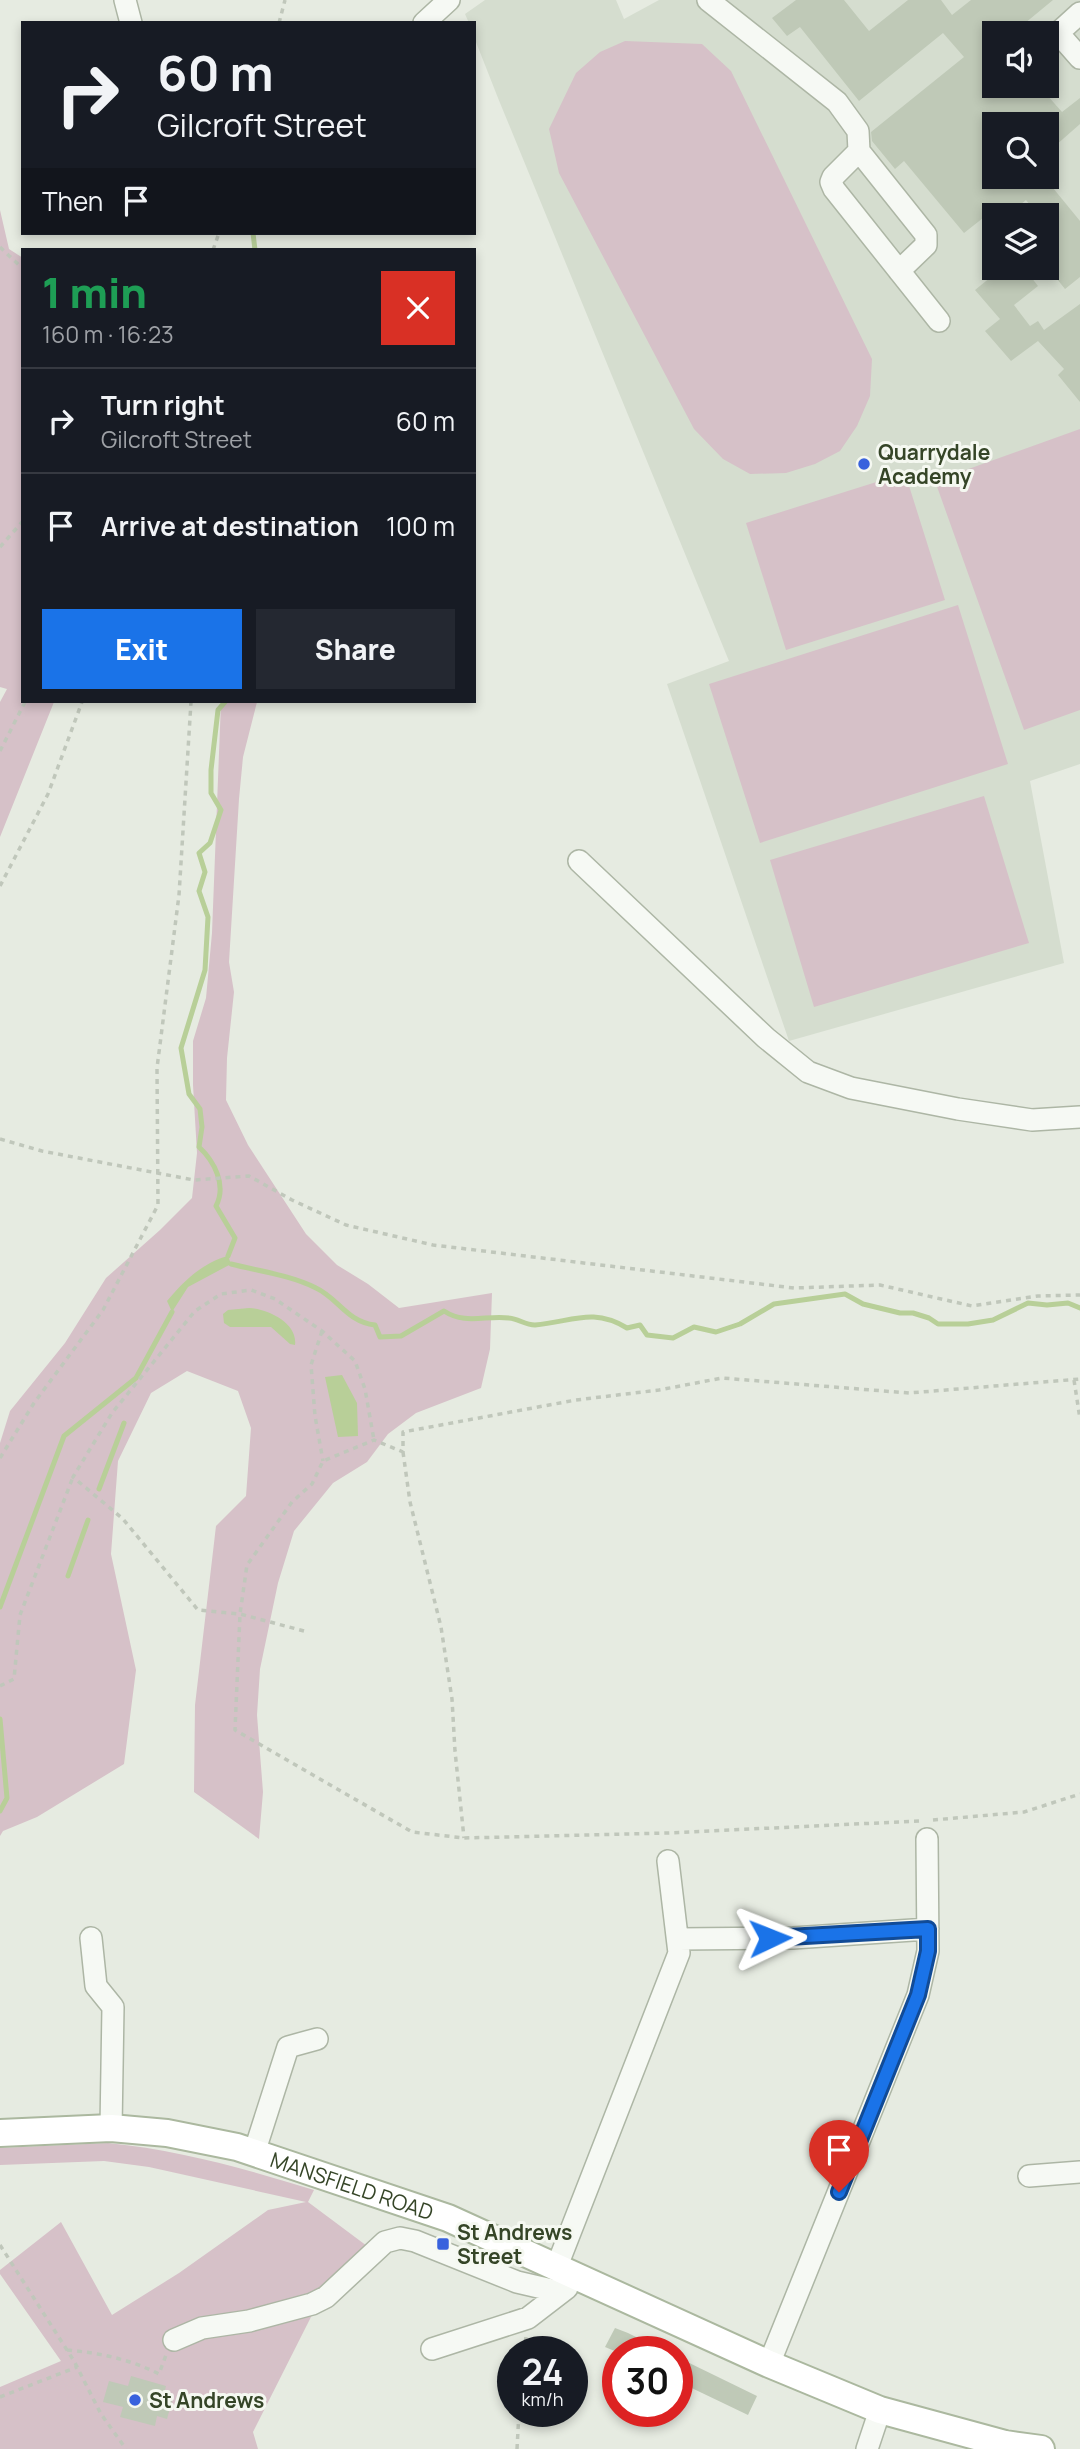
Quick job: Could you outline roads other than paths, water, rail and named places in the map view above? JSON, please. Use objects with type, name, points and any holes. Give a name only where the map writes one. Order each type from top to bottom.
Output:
[{"type":"main road","name":"MANSFIELD ROAD","points":[[0,2133],[111,2128],[167,2133],[254,2153],[448,2218],[565,2279],[880,2410],[1005,2446],[1041,2449]]},
{"type":"street","points":[[125,0],[130,21]]},
{"type":"street","points":[[426,21],[449,0]]},
{"type":"street","points":[[708,0],[838,102],[858,131],[859,151],[926,235],[926,244],[899,271]]},
{"type":"street","points":[[1080,13],[1058,33],[1080,58]]},
{"type":"street","points":[[859,151],[840,169],[831,183],[939,321]]},
{"type":"street","points":[[579,861],[766,1038],[808,1072],[851,1088],[958,1109],[1032,1120],[1080,1117]]},
{"type":"street","points":[[769,2364],[918,1995],[928,1951],[927,1839]]},
{"type":"street","points":[[432,2349],[528,2318],[565,2279],[679,1953],[667,1861]]},
{"type":"street","points":[[677,1939],[793,1938],[928,1929]]},
{"type":"street","points":[[91,1938],[96,1986],[113,2007],[111,2128]]},
{"type":"street","points":[[254,2153],[288,2047],[317,2039]]},
{"type":"street","points":[[1029,2176],[1080,2172]]},
{"type":"street","points":[[174,2340],[202,2328],[249,2321],[312,2304],[326,2297],[385,2242],[400,2238],[415,2241],[517,2282],[565,2279]]},
{"type":"street","points":[[867,2449],[880,2410]]},
{"type":"waterway","points":[[253,235],[255,248]]},
{"type":"waterway","points":[[224,703],[218,710],[211,770],[211,793],[221,810],[210,843],[199,853],[205,872],[199,891],[208,917],[205,970],[181,1048],[189,1094],[200,1109],[202,1127],[199,1147],[214,1166],[220,1190],[216,1206],[235,1238],[228,1256]]},
{"type":"waterway","points":[[231,1264],[285,1277],[316,1288],[350,1315],[375,1325],[380,1337],[401,1336],[444,1311],[460,1318],[500,1317],[535,1325],[582,1318],[603,1318],[627,1328],[640,1325],[647,1335],[673,1338],[694,1327],[716,1332],[740,1324],[774,1304],[845,1294],[863,1304],[900,1313],[913,1313],[938,1324],[968,1324],[993,1320],[1028,1303],[1068,1303],[1080,1308]]},
{"type":"waterway","points":[[0,1607],[64,1436],[136,1378],[172,1312]]},
{"type":"waterway","points":[[99,1489],[124,1423]]},
{"type":"waterway","points":[[68,1576],[88,1520]]},
{"type":"waterway","points":[[0,1719],[7,1798],[0,1811]]},
{"type":"place","name":"Quarrydale Academy","points":[[864,464]]},
{"type":"place","name":"St Andrews Street","points":[[443,2244]]},
{"type":"place","name":"St Andrews","points":[[135,2400]]}]
